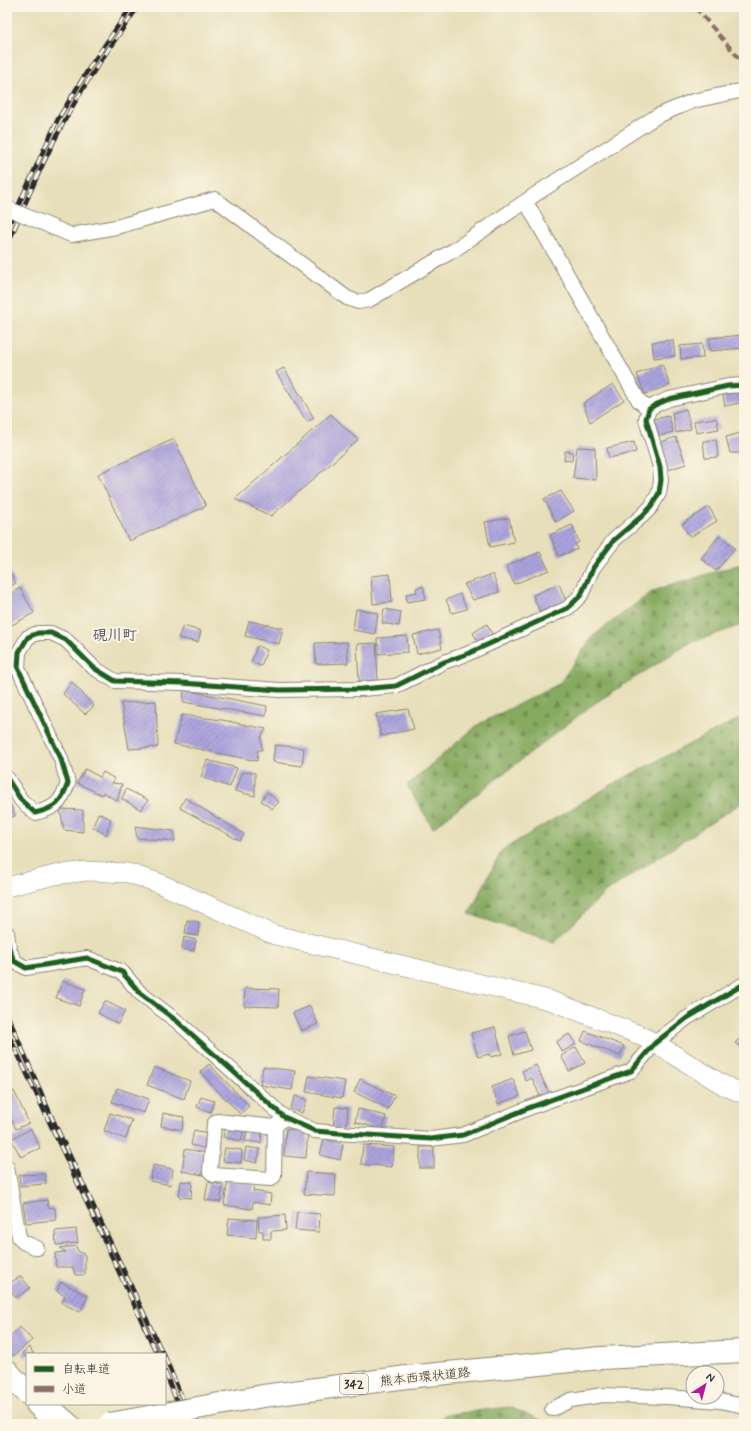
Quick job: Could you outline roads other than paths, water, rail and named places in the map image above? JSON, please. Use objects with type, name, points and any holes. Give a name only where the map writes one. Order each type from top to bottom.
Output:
[{"type":"main road","name":"熊本西環状道路","points":[[110,1424],[263,1396],[407,1377],[601,1358],[744,1351]]},
{"type":"main road","points":[[7,1371],[26,1392]]},
{"type":"main road","points":[[38,1405],[57,1424]]},
{"type":"street","points":[[7,208],[71,235],[116,227],[215,199],[347,298],[358,302],[369,300],[454,250],[657,116],[693,101],[744,90]]},
{"type":"street","points":[[526,202],[639,401],[649,409]]},
{"type":"street","points":[[7,778],[21,800],[35,814],[50,810],[57,804],[63,798],[68,784],[61,759],[18,668],[19,652],[28,637],[38,633],[51,633],[66,640],[94,668],[115,681],[182,683],[279,690],[362,689],[396,686],[444,662],[467,654],[568,608],[581,595],[593,568],[609,545],[642,516],[658,493],[661,480],[660,467],[646,419],[649,409],[669,399],[743,383]]},
{"type":"street","points":[[7,887],[55,875],[87,871],[128,873],[156,882],[275,935],[549,1000],[603,1019],[655,1043],[723,1085],[744,1094]]},
{"type":"street","points":[[7,933],[9,948],[14,961],[26,968],[87,958],[122,972],[140,993],[178,1022],[280,1122]]},
{"type":"street","points":[[280,1122],[274,1176],[271,1179],[214,1175],[210,1171],[214,1124],[217,1121],[280,1122],[315,1131],[431,1139],[463,1135],[531,1107],[631,1071],[655,1043],[697,1011],[744,984]]},
{"type":"street","points":[[7,1167],[19,1237],[23,1242],[37,1248]]},
{"type":"street","points":[[7,1359],[26,1381]]},
{"type":"street","points":[[552,1409],[571,1400],[603,1395],[667,1397],[720,1401],[744,1406]]},
{"type":"street","points":[[52,1405],[74,1424]]},
{"type":"railway","points":[[7,230],[58,119],[91,65],[131,7]]},
{"type":"railway","points":[[7,246],[41,168],[72,107],[99,63],[138,7]]},
{"type":"railway","points":[[7,1014],[53,1120],[163,1353]]},
{"type":"railway","points":[[7,1031],[157,1353]]},
{"type":"railway","points":[[166,1359],[193,1424]]},
{"type":"railway","points":[[166,1374],[186,1424]]},
{"type":"district","name":"硯川町","points":[[115,635]]}]
